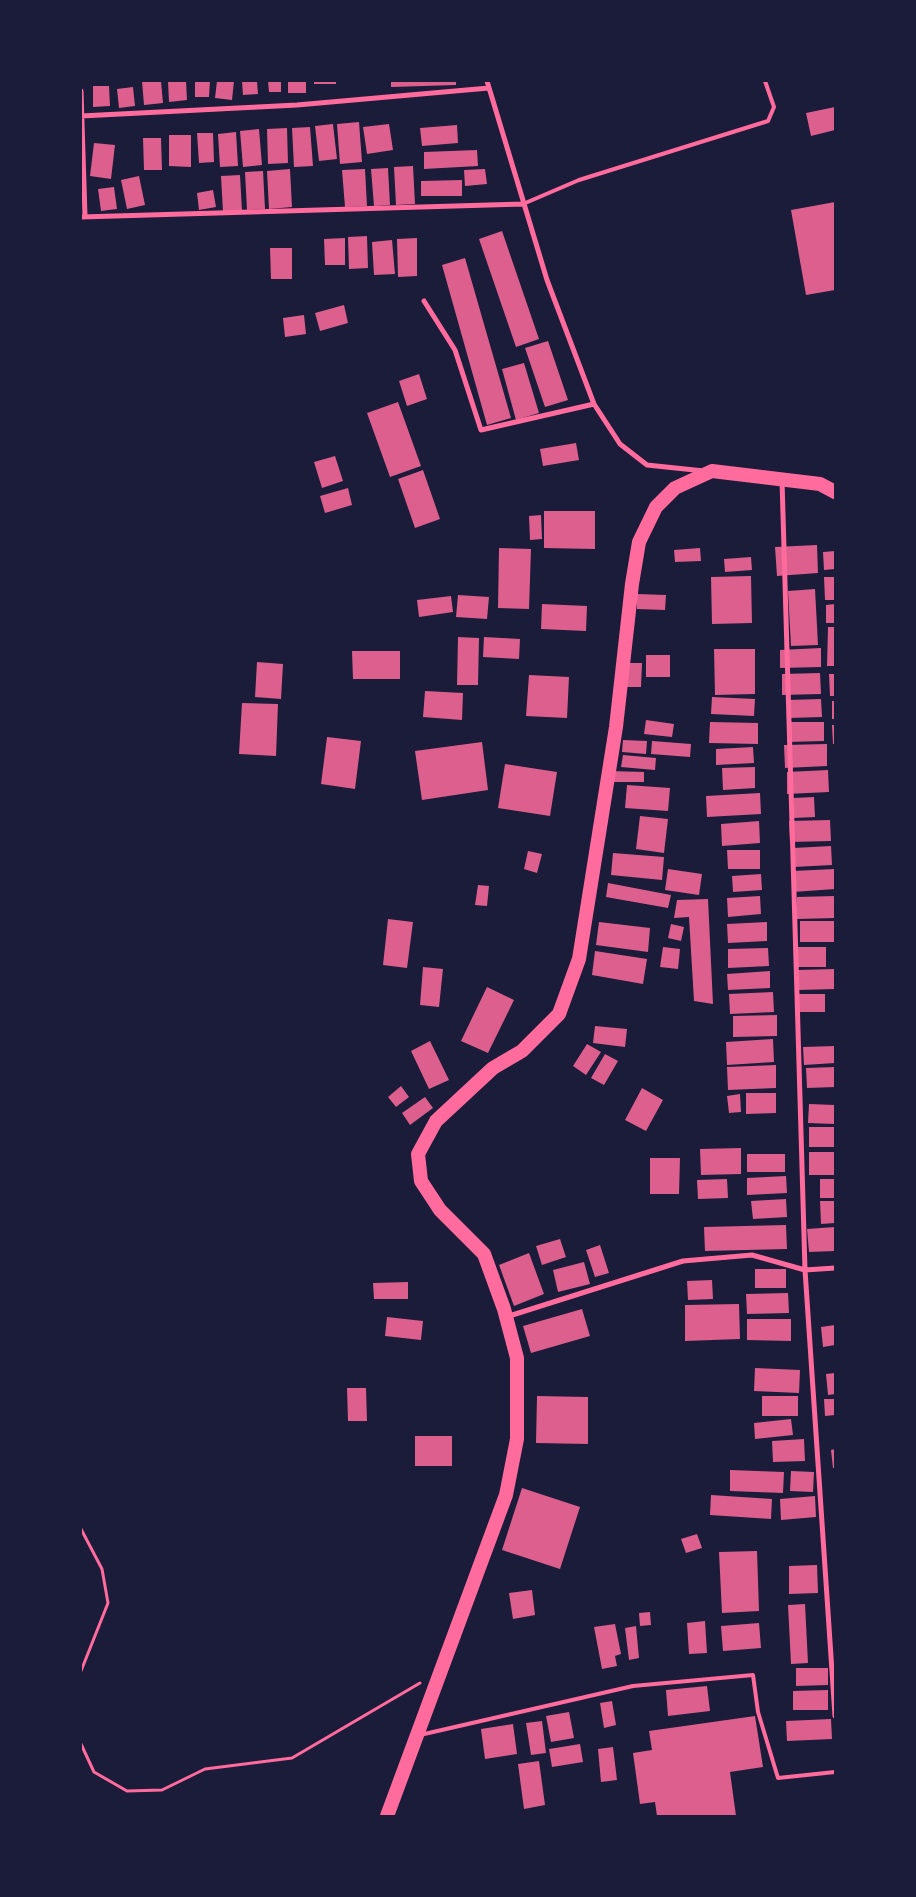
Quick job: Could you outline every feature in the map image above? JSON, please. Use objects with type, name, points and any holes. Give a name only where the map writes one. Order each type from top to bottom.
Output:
[{"type":"highway","points":[[387,1816],[438,1673],[506,1495],[517,1439],[517,1358],[506,1317],[484,1254],[440,1210],[421,1181],[418,1154],[436,1121],[493,1068],[522,1050],[559,1014],[579,959],[616,727],[632,584],[639,542],[656,508],[675,488],[712,471],[820,484],[835,492]]},
{"type":"street","points":[[487,81],[547,280],[594,404],[620,444],[647,465],[712,471]]},
{"type":"street","points":[[82,116],[297,104],[489,88]]},
{"type":"street","points":[[81,91],[83,217],[523,204]]},
{"type":"street","points":[[424,301],[455,350],[481,430],[594,404]]},
{"type":"street","points":[[782,478],[805,1270],[819,1510],[835,1716]]},
{"type":"street","points":[[506,1317],[682,1261],[752,1255],[805,1270],[835,1268]]},
{"type":"lane","points":[[523,204],[579,180],[768,121],[774,106],[765,81]]},
{"type":"lane","points":[[416,1736],[633,1686],[753,1674],[758,1712],[778,1778],[835,1772]]},
{"type":"path","points":[[81,1529],[102,1568],[108,1603],[81,1671]]},
{"type":"path","points":[[81,1744],[94,1772],[127,1791],[162,1790],[205,1770],[292,1758],[438,1673]]},
{"type":"building","points":[[142,81],[161,81],[163,103],[144,105]]},
{"type":"building","points":[[168,81],[186,81],[187,100],[169,102]]},
{"type":"building","points":[[195,81],[210,81],[209,97],[195,97]]},
{"type":"building","points":[[217,81],[234,81],[232,100],[215,98]]},
{"type":"building","points":[[242,81],[257,81],[258,94],[243,95]]},
{"type":"building","points":[[268,81],[281,81],[281,92],[269,92]]},
{"type":"building","points":[[288,81],[306,81],[306,93],[288,93]]},
{"type":"building","points":[[314,81],[336,81],[336,84],[314,84]]},
{"type":"building","points":[[391,81],[456,81],[456,85],[391,87]]},
{"type":"building","points":[[93,86],[109,86],[110,106],[93,107]]},
{"type":"building","points":[[133,87],[135,106],[119,108],[117,89]]},
{"type":"building","points":[[835,107],[835,130],[811,136],[806,113]]},
{"type":"building","points":[[359,122],[362,162],[340,164],[337,124]]},
{"type":"building","points":[[333,124],[337,159],[319,161],[315,126]]},
{"type":"building","points":[[389,124],[393,150],[367,154],[363,127]]},
{"type":"building","points":[[457,125],[458,143],[422,146],[420,128]]},
{"type":"building","points":[[310,127],[313,166],[294,167],[292,128]]},
{"type":"building","points":[[287,128],[288,163],[268,164],[267,129]]},
{"type":"building","points":[[259,129],[262,165],[243,167],[240,131]]},
{"type":"building","points":[[236,132],[238,166],[220,167],[218,134]]},
{"type":"building","points":[[197,133],[213,133],[214,162],[199,163]]},
{"type":"building","points":[[169,135],[191,135],[191,167],[169,166]]},
{"type":"building","points":[[143,138],[161,138],[162,170],[144,170]]},
{"type":"building","points":[[94,143],[115,145],[111,179],[90,176]]},
{"type":"building","points":[[477,150],[478,166],[424,169],[424,152]]},
{"type":"building","points":[[413,166],[415,204],[396,205],[394,167]]},
{"type":"building","points":[[388,168],[390,205],[374,206],[371,169]]},
{"type":"building","points":[[290,169],[292,207],[269,209],[267,171]]},
{"type":"building","points":[[365,169],[367,206],[345,207],[342,170]]},
{"type":"building","points":[[485,169],[487,184],[465,186],[464,170]]},
{"type":"building","points":[[263,171],[265,209],[247,210],[245,172]]},
{"type":"building","points":[[240,175],[242,211],[223,212],[221,176]]},
{"type":"building","points":[[139,176],[145,205],[127,209],[121,180]]},
{"type":"building","points":[[462,180],[462,196],[421,196],[421,181]]},
{"type":"building","points":[[114,187],[117,209],[101,211],[98,189]]},
{"type":"building","points":[[213,190],[216,207],[199,210],[197,193]]},
{"type":"building","points":[[835,202],[835,290],[806,295],[791,210]]},
{"type":"building","points":[[502,231],[539,339],[516,347],[479,239]]},
{"type":"building","points":[[367,236],[368,268],[349,269],[348,237]]},
{"type":"building","points":[[345,238],[345,265],[325,265],[324,239]]},
{"type":"building","points":[[417,238],[417,276],[398,277],[397,239]]},
{"type":"building","points":[[392,240],[395,274],[374,275],[372,242]]},
{"type":"building","points":[[270,248],[292,248],[292,279],[271,279]]},
{"type":"building","points":[[465,258],[511,418],[487,425],[442,265]]},
{"type":"building","points":[[344,305],[348,323],[320,331],[315,313]]},
{"type":"building","points":[[304,315],[306,334],[285,337],[283,318]]},
{"type":"building","points":[[548,341],[568,400],[545,407],[525,348]]},
{"type":"building","points":[[524,363],[539,413],[516,420],[502,369]]},
{"type":"building","points":[[419,374],[427,399],[407,406],[399,381]]},
{"type":"building","points":[[398,402],[421,466],[390,477],[367,413]]},
{"type":"building","points":[[576,443],[579,460],[543,466],[540,449]]},
{"type":"building","points":[[335,456],[343,481],[322,488],[314,462]]},
{"type":"building","points":[[423,470],[440,519],[415,528],[398,479]]},
{"type":"building","points":[[348,488],[352,505],[325,513],[320,496]]},
{"type":"building","points":[[544,511],[595,511],[595,549],[544,548]]},
{"type":"building","points":[[541,515],[542,539],[530,540],[529,516]]},
{"type":"building","points":[[817,545],[818,573],[777,576],[775,547]]},
{"type":"building","points":[[499,548],[531,549],[529,609],[498,608]]},
{"type":"building","points":[[700,548],[701,561],[675,562],[674,550]]},
{"type":"building","points":[[835,551],[835,569],[824,570],[823,552]]},
{"type":"building","points":[[751,557],[752,570],[725,572],[724,559]]},
{"type":"building","points":[[751,576],[752,623],[712,624],[711,577]]},
{"type":"building","points":[[824,577],[835,577],[835,600],[825,600]]},
{"type":"building","points":[[815,589],[818,645],[791,646],[788,591]]},
{"type":"building","points":[[637,594],[666,595],[665,610],[637,609]]},
{"type":"building","points":[[458,595],[489,597],[487,619],[456,617]]},
{"type":"building","points":[[451,596],[453,612],[419,617],[417,600]]},
{"type":"building","points":[[542,604],[587,606],[586,631],[541,629]]},
{"type":"building","points":[[835,604],[835,623],[826,623],[826,605]]},
{"type":"building","points":[[828,627],[835,627],[835,666],[827,666]]},
{"type":"building","points":[[458,637],[479,638],[478,685],[457,685]]},
{"type":"building","points":[[484,637],[520,639],[519,659],[483,657]]},
{"type":"building","points":[[821,648],[821,667],[780,668],[780,650]]},
{"type":"building","points":[[714,649],[755,649],[755,694],[715,695]]},
{"type":"building","points":[[352,651],[400,651],[400,679],[353,679]]},
{"type":"building","points":[[646,655],[670,655],[670,677],[646,677]]},
{"type":"building","points":[[257,662],[283,664],[281,699],[255,697]]},
{"type":"building","points":[[628,663],[642,663],[641,687],[627,687]]},
{"type":"building","points":[[820,673],[821,694],[782,695],[782,674]]},
{"type":"building","points":[[829,674],[835,674],[835,696],[830,696]]},
{"type":"building","points":[[529,675],[569,677],[567,718],[526,716]]},
{"type":"building","points":[[425,691],[463,693],[462,720],[423,717]]},
{"type":"building","points":[[712,697],[755,699],[754,716],[711,714]]},
{"type":"building","points":[[821,699],[822,717],[789,718],[788,700]]},
{"type":"building","points":[[832,701],[835,701],[835,719],[832,719]]},
{"type":"building","points":[[242,703],[278,704],[276,756],[239,754]]},
{"type":"building","points":[[646,720],[674,724],[672,737],[644,734]]},
{"type":"building","points":[[710,722],[758,723],[758,744],[709,743]]},
{"type":"building","points":[[787,722],[824,722],[824,741],[787,742]]},
{"type":"building","points":[[832,725],[835,725],[835,744],[833,744]]},
{"type":"building","points":[[327,737],[361,741],[355,789],[321,784]]},
{"type":"building","points":[[623,740],[647,741],[646,754],[622,752]]},
{"type":"building","points":[[652,741],[691,744],[690,757],[651,754]]},
{"type":"building","points":[[482,742],[488,790],[422,800],[415,751]]},
{"type":"building","points":[[827,744],[827,766],[785,768],[784,745]]},
{"type":"building","points":[[753,747],[754,763],[716,765],[716,749]]},
{"type":"building","points":[[623,755],[656,758],[655,770],[621,767]]},
{"type":"building","points":[[505,764],[557,772],[550,816],[498,808]]},
{"type":"building","points":[[755,767],[755,788],[723,790],[722,768]]},
{"type":"building","points":[[828,770],[829,792],[787,794],[787,772]]},
{"type":"building","points":[[610,771],[644,772],[644,782],[610,782]]},
{"type":"building","points":[[627,785],[670,788],[668,811],[625,808]]},
{"type":"building","points":[[760,793],[761,814],[707,817],[706,796]]},
{"type":"building","points":[[814,797],[815,817],[794,818],[793,798]]},
{"type":"building","points":[[640,816],[668,819],[664,853],[636,849]]},
{"type":"building","points":[[830,820],[831,841],[790,842],[789,821]]},
{"type":"building","points":[[759,821],[760,843],[722,846],[721,824]]},
{"type":"building","points":[[831,846],[832,865],[794,867],[793,848]]},
{"type":"building","points":[[727,850],[760,850],[760,869],[728,869]]},
{"type":"building","points":[[528,851],[542,854],[537,873],[524,869]]},
{"type":"building","points":[[613,853],[664,857],[662,880],[611,875]]},
{"type":"building","points":[[668,869],[702,874],[699,895],[665,890]]},
{"type":"building","points":[[835,869],[835,889],[793,892],[792,871]]},
{"type":"building","points":[[761,874],[762,890],[733,892],[732,876]]},
{"type":"building","points":[[608,883],[671,895],[668,908],[606,897]]},
{"type":"building","points":[[478,885],[489,886],[487,906],[475,905]]},
{"type":"building","points":[[760,896],[761,914],[728,917],[727,898]]},
{"type":"building","points":[[835,896],[835,918],[797,919],[797,897]]},
{"type":"building","points":[[708,899],[713,1004],[694,1001],[689,917],[674,918],[677,900]]},
{"type":"building","points":[[388,919],[413,922],[407,968],[383,965]]},
{"type":"building","points":[[800,921],[835,921],[835,942],[800,942]]},
{"type":"building","points":[[599,922],[650,928],[648,952],[596,945]]},
{"type":"building","points":[[767,922],[767,941],[728,943],[727,924]]},
{"type":"building","points":[[671,924],[684,927],[681,941],[668,938]]},
{"type":"building","points":[[663,947],[680,949],[678,969],[660,967]]},
{"type":"building","points":[[798,947],[826,947],[826,967],[798,967]]},
{"type":"building","points":[[768,948],[769,966],[728,968],[728,949]]},
{"type":"building","points":[[595,951],[647,959],[643,984],[592,975]]},
{"type":"building","points":[[423,967],[443,969],[439,1007],[420,1005]]},
{"type":"building","points":[[835,969],[835,989],[798,990],[798,970]]},
{"type":"building","points":[[770,971],[770,988],[728,990],[727,974]]},
{"type":"building","points":[[487,987],[514,1000],[488,1053],[461,1041]]},
{"type":"building","points":[[773,992],[774,1012],[730,1014],[729,994]]},
{"type":"building","points":[[797,994],[825,994],[825,1012],[798,1012]]},
{"type":"building","points":[[777,1015],[777,1036],[733,1037],[733,1016]]},
{"type":"building","points":[[595,1026],[627,1029],[625,1047],[593,1043]]},
{"type":"building","points":[[773,1039],[774,1062],[727,1065],[726,1042]]},
{"type":"building","points":[[430,1041],[449,1080],[429,1089],[411,1051]]},
{"type":"building","points":[[587,1044],[601,1052],[586,1075],[573,1066]]},
{"type":"building","points":[[835,1046],[835,1063],[804,1065],[803,1047]]},
{"type":"building","points":[[605,1054],[618,1061],[604,1085],[591,1078]]},
{"type":"building","points":[[776,1065],[776,1088],[728,1090],[727,1067]]},
{"type":"building","points":[[835,1067],[835,1087],[807,1088],[806,1068]]},
{"type":"building","points":[[401,1086],[409,1097],[396,1107],[388,1097]]},
{"type":"building","points":[[642,1088],[663,1100],[646,1131],[625,1120]]},
{"type":"building","points":[[746,1093],[776,1093],[776,1113],[746,1114]]},
{"type":"building","points":[[740,1094],[741,1112],[729,1113],[727,1096]]},
{"type":"building","points":[[425,1097],[433,1108],[410,1125],[402,1113]]},
{"type":"building","points":[[809,1104],[835,1105],[835,1124],[808,1123]]},
{"type":"building","points":[[809,1127],[835,1127],[835,1147],[809,1147]]},
{"type":"building","points":[[741,1148],[741,1174],[701,1175],[700,1149]]},
{"type":"building","points":[[809,1152],[835,1152],[835,1175],[809,1175]]},
{"type":"building","points":[[747,1154],[785,1154],[785,1172],[747,1172]]},
{"type":"building","points":[[650,1158],[680,1158],[679,1194],[650,1194]]},
{"type":"building","points":[[786,1176],[787,1193],[747,1195],[747,1178]]},
{"type":"building","points":[[727,1179],[728,1198],[698,1199],[697,1180]]},
{"type":"building","points":[[820,1179],[835,1179],[835,1198],[820,1198]]},
{"type":"building","points":[[786,1199],[787,1217],[753,1219],[751,1201]]},
{"type":"building","points":[[820,1201],[835,1201],[835,1223],[821,1224]]},
{"type":"building","points":[[786,1225],[787,1249],[705,1251],[704,1227]]},
{"type":"building","points":[[835,1227],[835,1251],[809,1252],[807,1229]]},
{"type":"building","points":[[560,1239],[566,1257],[542,1265],[536,1246]]},
{"type":"building","points":[[600,1245],[609,1273],[595,1277],[586,1250]]},
{"type":"building","points":[[529,1253],[544,1294],[514,1306],[499,1265]]},
{"type":"building","points":[[584,1262],[590,1284],[558,1292],[553,1270]]},
{"type":"building","points":[[755,1269],[786,1269],[786,1288],[755,1288]]},
{"type":"building","points":[[712,1280],[713,1299],[688,1300],[687,1281]]},
{"type":"building","points":[[408,1282],[408,1299],[374,1299],[373,1283]]},
{"type":"building","points":[[788,1293],[789,1313],[747,1314],[746,1294]]},
{"type":"building","points":[[739,1304],[740,1339],[685,1341],[685,1305]]},
{"type":"building","points":[[582,1309],[590,1336],[531,1353],[523,1326]]},
{"type":"building","points":[[387,1317],[423,1321],[421,1340],[385,1336]]},
{"type":"building","points":[[747,1319],[791,1319],[791,1341],[747,1340]]},
{"type":"building","points":[[835,1325],[835,1345],[823,1347],[821,1327]]},
{"type":"building","points":[[755,1368],[800,1370],[799,1393],[754,1391]]},
{"type":"building","points":[[835,1373],[835,1394],[828,1395],[826,1374]]},
{"type":"building","points":[[347,1388],[366,1388],[367,1421],[348,1421]]},
{"type":"building","points":[[537,1396],[588,1397],[588,1444],[536,1443]]},
{"type":"building","points":[[762,1396],[798,1396],[798,1416],[762,1416]]},
{"type":"building","points":[[824,1399],[835,1399],[835,1415],[825,1416]]},
{"type":"building","points":[[791,1419],[793,1435],[755,1439],[754,1423]]},
{"type":"building","points":[[415,1436],[452,1436],[452,1466],[415,1466]]},
{"type":"building","points":[[804,1439],[805,1461],[773,1462],[772,1441]]},
{"type":"building","points":[[835,1449],[835,1468],[833,1468],[831,1450]]},
{"type":"building","points":[[730,1470],[784,1472],[783,1493],[730,1491]]},
{"type":"building","points":[[791,1471],[814,1472],[813,1492],[790,1491]]},
{"type":"building","points":[[522,1488],[580,1507],[560,1569],[502,1550]]},
{"type":"building","points":[[711,1495],[772,1499],[771,1519],[710,1515]]},
{"type":"building","points":[[815,1496],[816,1517],[781,1520],[780,1499]]},
{"type":"building","points":[[697,1534],[702,1548],[686,1553],[681,1539]]},
{"type":"building","points":[[757,1551],[759,1611],[722,1613],[719,1552]]},
{"type":"building","points":[[817,1565],[818,1593],[789,1594],[789,1566]]},
{"type":"building","points":[[532,1590],[535,1615],[513,1619],[509,1593]]},
{"type":"building","points":[[805,1604],[808,1663],[791,1664],[788,1605]]},
{"type":"building","points":[[650,1612],[651,1625],[640,1626],[639,1613]]},
{"type":"building","points":[[705,1621],[707,1653],[689,1654],[687,1623]]},
{"type":"building","points":[[759,1623],[761,1648],[723,1651],[721,1626]]},
{"type":"building","points":[[615,1624],[621,1654],[615,1656],[617,1666],[602,1669],[594,1627]]},
{"type":"building","points":[[636,1626],[639,1658],[629,1660],[625,1628]]},
{"type":"building","points":[[796,1668],[828,1668],[828,1685],[796,1686]]},
{"type":"building","points":[[707,1686],[710,1711],[668,1716],[666,1690]]},
{"type":"building","points":[[828,1690],[828,1710],[793,1710],[793,1691]]},
{"type":"building","points":[[612,1701],[616,1725],[604,1728],[600,1703]]},
{"type":"building","points":[[569,1712],[574,1738],[551,1742],[546,1716]]},
{"type":"building","points":[[755,1716],[763,1767],[730,1772],[736,1816],[657,1816],[655,1802],[640,1804],[633,1753],[652,1750],[649,1731]]},
{"type":"building","points":[[831,1719],[832,1739],[787,1741],[786,1721]]},
{"type":"building","points":[[542,1721],[546,1753],[531,1755],[526,1723]]},
{"type":"building","points":[[513,1724],[517,1754],[485,1759],[481,1729]]},
{"type":"building","points":[[580,1744],[583,1762],[552,1767],[549,1749]]},
{"type":"building","points":[[613,1747],[617,1780],[601,1782],[598,1749]]},
{"type":"building","points":[[539,1761],[545,1805],[524,1809],[518,1764]]}]
